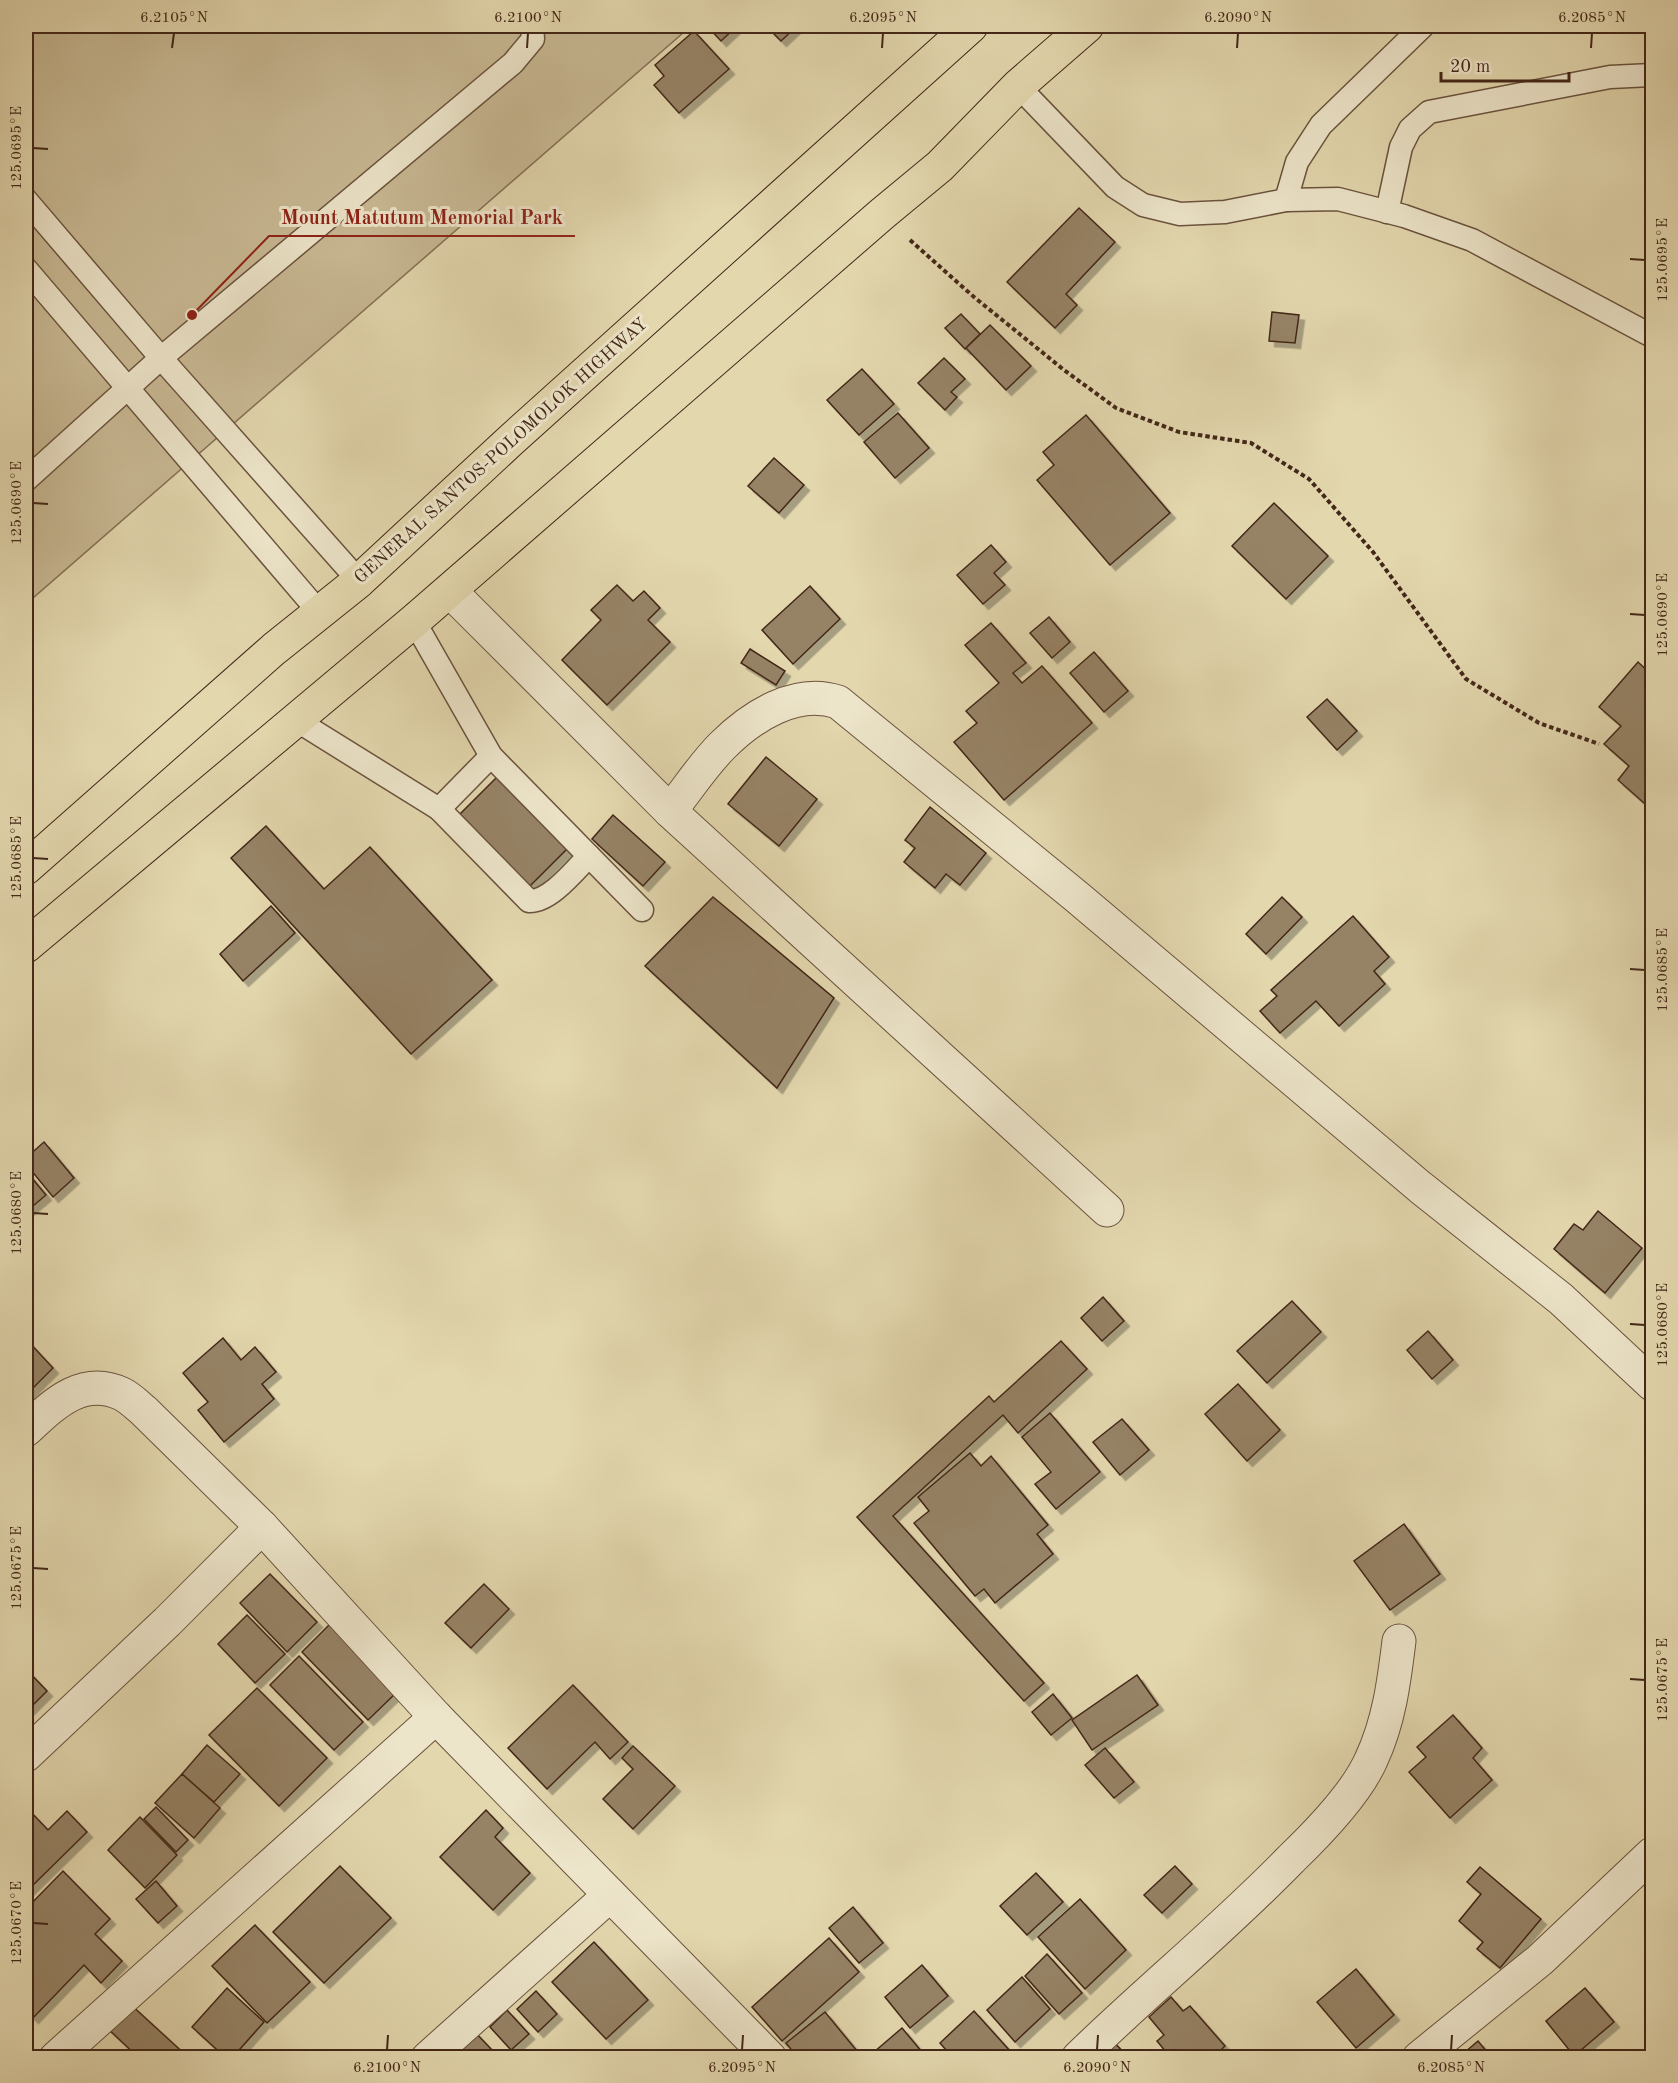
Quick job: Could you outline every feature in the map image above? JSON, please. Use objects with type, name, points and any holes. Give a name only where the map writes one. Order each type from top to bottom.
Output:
[{"type":"highway","name":"GENERAL SANTOS-POLOMOLOK HIGHWAY","points":[[26,868],[274,649],[359,581],[510,441],[971,26]]},
{"type":"highway","points":[[26,946],[450,591],[940,166],[1018,86],[1087,26]]},
{"type":"street","points":[[450,591],[670,811],[1107,1210]]},
{"type":"street","points":[[670,811],[722,746],[759,716],[805,698],[826,698],[838,702],[1077,897],[1420,1187],[1561,1299],[1653,1384]]},
{"type":"street","points":[[26,1430],[59,1400],[83,1388],[102,1387],[123,1394],[144,1411],[262,1527],[436,1717],[770,2058]]},
{"type":"street","points":[[26,1755],[167,1622],[262,1527]]},
{"type":"street","points":[[1078,2058],[1249,1902],[1343,1803],[1371,1761],[1392,1698],[1399,1641]]},
{"type":"street","points":[[56,2058],[436,1717]]},
{"type":"street","points":[[1419,2058],[1540,1960],[1653,1854]]},
{"type":"street","points":[[429,2058],[610,1895]]},
{"type":"lane","points":[[26,480],[161,358],[513,63],[533,39],[532,26]]},
{"type":"lane","points":[[1286,200],[1297,162],[1321,125],[1423,26]]},
{"type":"lane","points":[[1387,212],[1401,147],[1410,129],[1429,112],[1610,78],[1653,75]]},
{"type":"lane","points":[[1018,86],[1115,187],[1143,205],[1180,214],[1225,212],[1286,200],[1338,199],[1387,212],[1472,240],[1653,336]]},
{"type":"lane","points":[[26,200],[161,358],[359,581]]},
{"type":"lane","points":[[26,269],[319,612]]},
{"type":"lane","points":[[414,621],[491,756],[537,810],[589,856],[642,910]]},
{"type":"lane","points":[[296,720],[439,808],[491,855],[529,901],[550,894],[589,856]]},
{"type":"lane","points":[[439,808],[491,756]]},
{"type":"path","points":[[882,214],[974,297],[1064,370],[1116,408],[1179,432],[1251,443],[1309,479],[1373,552],[1466,679],[1539,723],[1599,744]]},
{"type":"shaded area","points":[[26,26],[691,26],[26,604]]},
{"type":"building","points":[[707,26],[737,26],[721,41]]},
{"type":"building","points":[[766,26],[797,26],[781,41]]},
{"type":"building","points":[[694,31],[729,69],[679,113],[654,85],[664,76],[655,65]]},
{"type":"building","points":[[1079,208],[1115,242],[1066,294],[1077,305],[1055,328],[1007,282]]},
{"type":"building","points":[[1272,312],[1299,315],[1295,343],[1269,341]]},
{"type":"building","points":[[961,314],[980,334],[965,349],[945,328]]},
{"type":"building","points":[[990,325],[1031,366],[1006,390],[966,348]]},
{"type":"building","points":[[944,358],[965,379],[951,392],[957,397],[945,410],[918,383]]},
{"type":"building","points":[[862,369],[894,404],[859,435],[827,400]]},
{"type":"building","points":[[898,413],[929,448],[895,478],[864,442]]},
{"type":"building","points":[[1086,415],[1170,513],[1110,565],[1037,480],[1054,465],[1043,452]]},
{"type":"building","points":[[774,458],[804,485],[779,513],[748,486]]},
{"type":"building","points":[[1274,503],[1328,556],[1286,599],[1232,546]]},
{"type":"building","points":[[991,545],[1006,562],[994,573],[1005,585],[983,604],[957,575]]},
{"type":"building","points":[[617,585],[633,601],[644,591],[660,608],[648,620],[670,642],[607,705],[562,660],[601,620],[591,610]]},
{"type":"building","points":[[810,586],[840,619],[793,664],[762,630]]},
{"type":"building","points":[[1049,617],[1070,642],[1052,658],[1030,633]]},
{"type":"building","points":[[991,623],[1026,663],[1013,673],[1022,683],[1042,666],[1092,723],[1004,800],[954,742],[977,723],[966,711],[999,683],[965,645]]},
{"type":"building","points":[[750,649],[785,671],[776,685],[741,663]]},
{"type":"building","points":[[1094,652],[1128,691],[1104,712],[1070,673]]},
{"type":"building","points":[[1638,662],[1652,675],[1652,810],[1618,780],[1629,766],[1604,744],[1621,726],[1599,707]]},
{"type":"building","points":[[1327,699],[1357,731],[1337,750],[1307,717]]},
{"type":"building","points":[[766,757],[817,799],[779,846],[728,804]]},
{"type":"building","points":[[498,776],[568,848],[529,887],[459,815]]},
{"type":"building","points":[[930,807],[986,853],[960,885],[946,874],[935,888],[904,862],[915,848],[905,840]]},
{"type":"building","points":[[613,815],[665,862],[643,886],[592,839]]},
{"type":"building","points":[[266,826],[324,889],[370,847],[492,980],[411,1054],[231,858]]},
{"type":"building","points":[[713,897],[834,998],[777,1088],[645,966]]},
{"type":"building","points":[[1282,897],[1302,917],[1266,954],[1246,934]]},
{"type":"building","points":[[271,906],[295,933],[243,981],[220,954]]},
{"type":"building","points":[[1353,916],[1389,957],[1374,971],[1385,984],[1339,1026],[1316,1001],[1280,1033],[1260,1011],[1277,996],[1271,990]]},
{"type":"building","points":[[44,1142],[74,1178],[53,1197],[26,1164],[26,1158]]},
{"type":"building","points":[[26,1171],[46,1195],[26,1212]]},
{"type":"building","points":[[1598,1211],[1642,1248],[1605,1293],[1554,1249],[1574,1224],[1583,1230]]},
{"type":"building","points":[[1103,1297],[1124,1321],[1102,1341],[1081,1318]]},
{"type":"building","points":[[1292,1301],[1321,1332],[1267,1383],[1237,1351]]},
{"type":"building","points":[[1428,1331],[1453,1360],[1432,1379],[1407,1350]]},
{"type":"building","points":[[223,1338],[241,1360],[255,1347],[276,1372],[262,1384],[274,1399],[224,1442],[198,1410],[208,1402],[183,1373]]},
{"type":"building","points":[[26,1339],[53,1368],[26,1395]]},
{"type":"building","points":[[1061,1341],[1087,1369],[1018,1433],[1003,1415],[893,1516],[1044,1683],[1024,1701],[857,1517],[989,1396],[994,1402]]},
{"type":"building","points":[[1238,1384],[1280,1430],[1247,1461],[1205,1414]]},
{"type":"building","points":[[1050,1413],[1100,1472],[1056,1509],[1035,1484],[1051,1472],[1022,1437]]},
{"type":"building","points":[[1122,1419],[1149,1450],[1120,1475],[1093,1442]]},
{"type":"building","points":[[970,1453],[981,1466],[991,1456],[1048,1525],[1037,1534],[1053,1554],[995,1603],[984,1589],[975,1596],[914,1523],[929,1511],[918,1497]]},
{"type":"building","points":[[1404,1524],[1440,1574],[1390,1610],[1354,1561]]},
{"type":"building","points":[[270,1574],[317,1622],[287,1652],[240,1603]]},
{"type":"building","points":[[484,1584],[509,1609],[471,1648],[445,1623]]},
{"type":"building","points":[[247,1615],[285,1654],[255,1683],[218,1644]]},
{"type":"building","points":[[330,1624],[397,1692],[368,1720],[302,1652]]},
{"type":"building","points":[[299,1656],[363,1722],[334,1750],[270,1685]]},
{"type":"building","points":[[26,1669],[47,1691],[26,1712]]},
{"type":"building","points":[[1137,1675],[1158,1705],[1092,1750],[1072,1720]]},
{"type":"building","points":[[573,1685],[628,1742],[610,1759],[595,1742],[547,1789],[508,1748]]},
{"type":"building","points":[[257,1688],[327,1758],[279,1806],[209,1735]]},
{"type":"building","points":[[1053,1694],[1072,1718],[1051,1735],[1032,1712]]},
{"type":"building","points":[[1453,1715],[1482,1748],[1473,1758],[1492,1780],[1450,1818],[1409,1772],[1426,1757],[1417,1747]]},
{"type":"building","points":[[207,1745],[240,1774],[214,1802],[182,1774]]},
{"type":"building","points":[[633,1746],[675,1786],[633,1829],[603,1799],[633,1769],[622,1758]]},
{"type":"building","points":[[1105,1748],[1134,1782],[1114,1798],[1085,1765]]},
{"type":"building","points":[[182,1774],[220,1808],[194,1838],[155,1803]]},
{"type":"building","points":[[26,1807],[48,1830],[67,1811],[87,1832],[26,1892]]},
{"type":"building","points":[[156,1807],[188,1840],[176,1852],[144,1819]]},
{"type":"building","points":[[486,1810],[503,1828],[495,1837],[530,1873],[493,1910],[440,1857]]},
{"type":"building","points":[[140,1817],[177,1855],[145,1888],[108,1850]]},
{"type":"building","points":[[340,1866],[391,1918],[324,1983],[273,1932]]},
{"type":"building","points":[[1175,1866],[1192,1884],[1162,1913],[1144,1895]]},
{"type":"building","points":[[1480,1867],[1541,1919],[1500,1968],[1477,1949],[1483,1942],[1459,1921],[1481,1894],[1467,1882]]},
{"type":"building","points":[[63,1871],[110,1919],[95,1934],[122,1961],[101,1983],[84,1965],[33,2018],[26,2011],[26,1909]]},
{"type":"building","points":[[1036,1873],[1063,1902],[1027,1935],[1000,1906]]},
{"type":"building","points":[[156,1881],[177,1906],[158,1923],[136,1899]]},
{"type":"building","points":[[1080,1899],[1126,1950],[1085,1989],[1038,1937]]},
{"type":"building","points":[[853,1907],[883,1943],[859,1963],[829,1928]]},
{"type":"building","points":[[255,1925],[310,1982],[267,2023],[212,1966]]},
{"type":"building","points":[[829,1938],[859,1972],[782,2041],[752,2007]]},
{"type":"building","points":[[594,1942],[648,2000],[606,2039],[552,1982]]},
{"type":"building","points":[[1047,1954],[1082,1993],[1059,2014],[1025,1976]]},
{"type":"building","points":[[922,1965],[948,1996],[910,2028],[885,1997]]},
{"type":"building","points":[[1356,1969],[1394,2015],[1356,2048],[1317,2002]]},
{"type":"building","points":[[1022,1977],[1050,2009],[1015,2042],[987,2010]]},
{"type":"building","points":[[227,1988],[264,2022],[232,2058],[226,2058],[192,2027]]},
{"type":"building","points":[[1585,1988],[1614,2022],[1574,2056],[1546,2021]]},
{"type":"building","points":[[536,1991],[557,2014],[538,2032],[517,2009]]},
{"type":"building","points":[[1171,1997],[1183,2011],[1190,2006],[1225,2046],[1213,2058],[1171,2058],[1157,2041],[1164,2035],[1149,2017]]},
{"type":"building","points":[[128,2002],[189,2058],[139,2058],[105,2026]]},
{"type":"building","points":[[507,2010],[529,2034],[511,2050],[490,2027]]},
{"type":"building","points":[[974,2011],[1011,2052],[1006,2058],[953,2058],[940,2043]]},
{"type":"building","points":[[825,2012],[857,2051],[849,2058],[798,2058],[786,2043]]},
{"type":"building","points":[[902,2028],[927,2058],[867,2058]]},
{"type":"building","points":[[472,2029],[492,2050],[485,2058],[442,2058]]},
{"type":"building","points":[[1106,2034],[1129,2058],[1082,2058]]},
{"type":"building","points":[[1478,2041],[1492,2058],[1458,2058]]},
{"type":"place","name":"Mount Matutum Memorial Park","points":[[192,315]]}]
